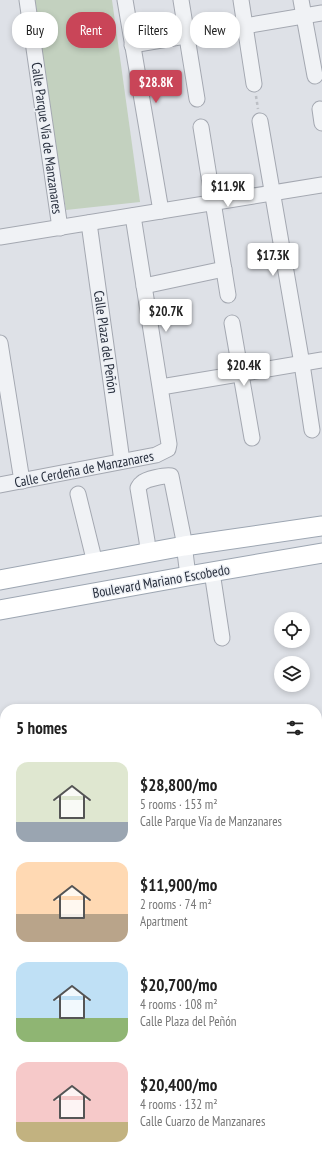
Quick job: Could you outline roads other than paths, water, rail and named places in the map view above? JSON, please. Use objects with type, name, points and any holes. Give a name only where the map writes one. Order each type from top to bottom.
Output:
[{"type":"main road","name":"Boulevard Mariano Escobedo","points":[[0,580],[184,546],[322,526]]},
{"type":"main road","name":"Boulevard Mariano Escobedo","points":[[0,610],[322,553]]},
{"type":"street","name":"Calle Parque Vía de Manzanares","points":[[27,0],[60,228]]},
{"type":"street","points":[[125,0],[127,12]]},
{"type":"street","points":[[181,0],[197,99]]},
{"type":"street","points":[[241,0],[254,84]]},
{"type":"street","points":[[301,0],[315,76]]},
{"type":"street","points":[[182,37],[322,13]]},
{"type":"street","points":[[133,48],[161,211]]},
{"type":"street","points":[[260,121],[312,430]]},
{"type":"street","points":[[201,127],[228,295]]},
{"type":"street","points":[[0,237],[322,185]]},
{"type":"street","points":[[133,216],[161,387],[322,360]]},
{"type":"street","name":"Calle Plaza del Peñón","points":[[89,223],[122,461]]},
{"type":"street","points":[[144,286],[224,270]]},
{"type":"street","points":[[232,323],[252,438]]},
{"type":"street","points":[[0,343],[22,481]]},
{"type":"street","name":"Calle Cerdeña de Manzanares","points":[[0,485],[156,455],[168,449],[169,444],[161,387]]},
{"type":"street","points":[[148,553],[138,488],[143,481],[171,476],[188,576]]},
{"type":"street","points":[[78,494],[95,563]]},
{"type":"street","points":[[212,572],[222,638]]}]
